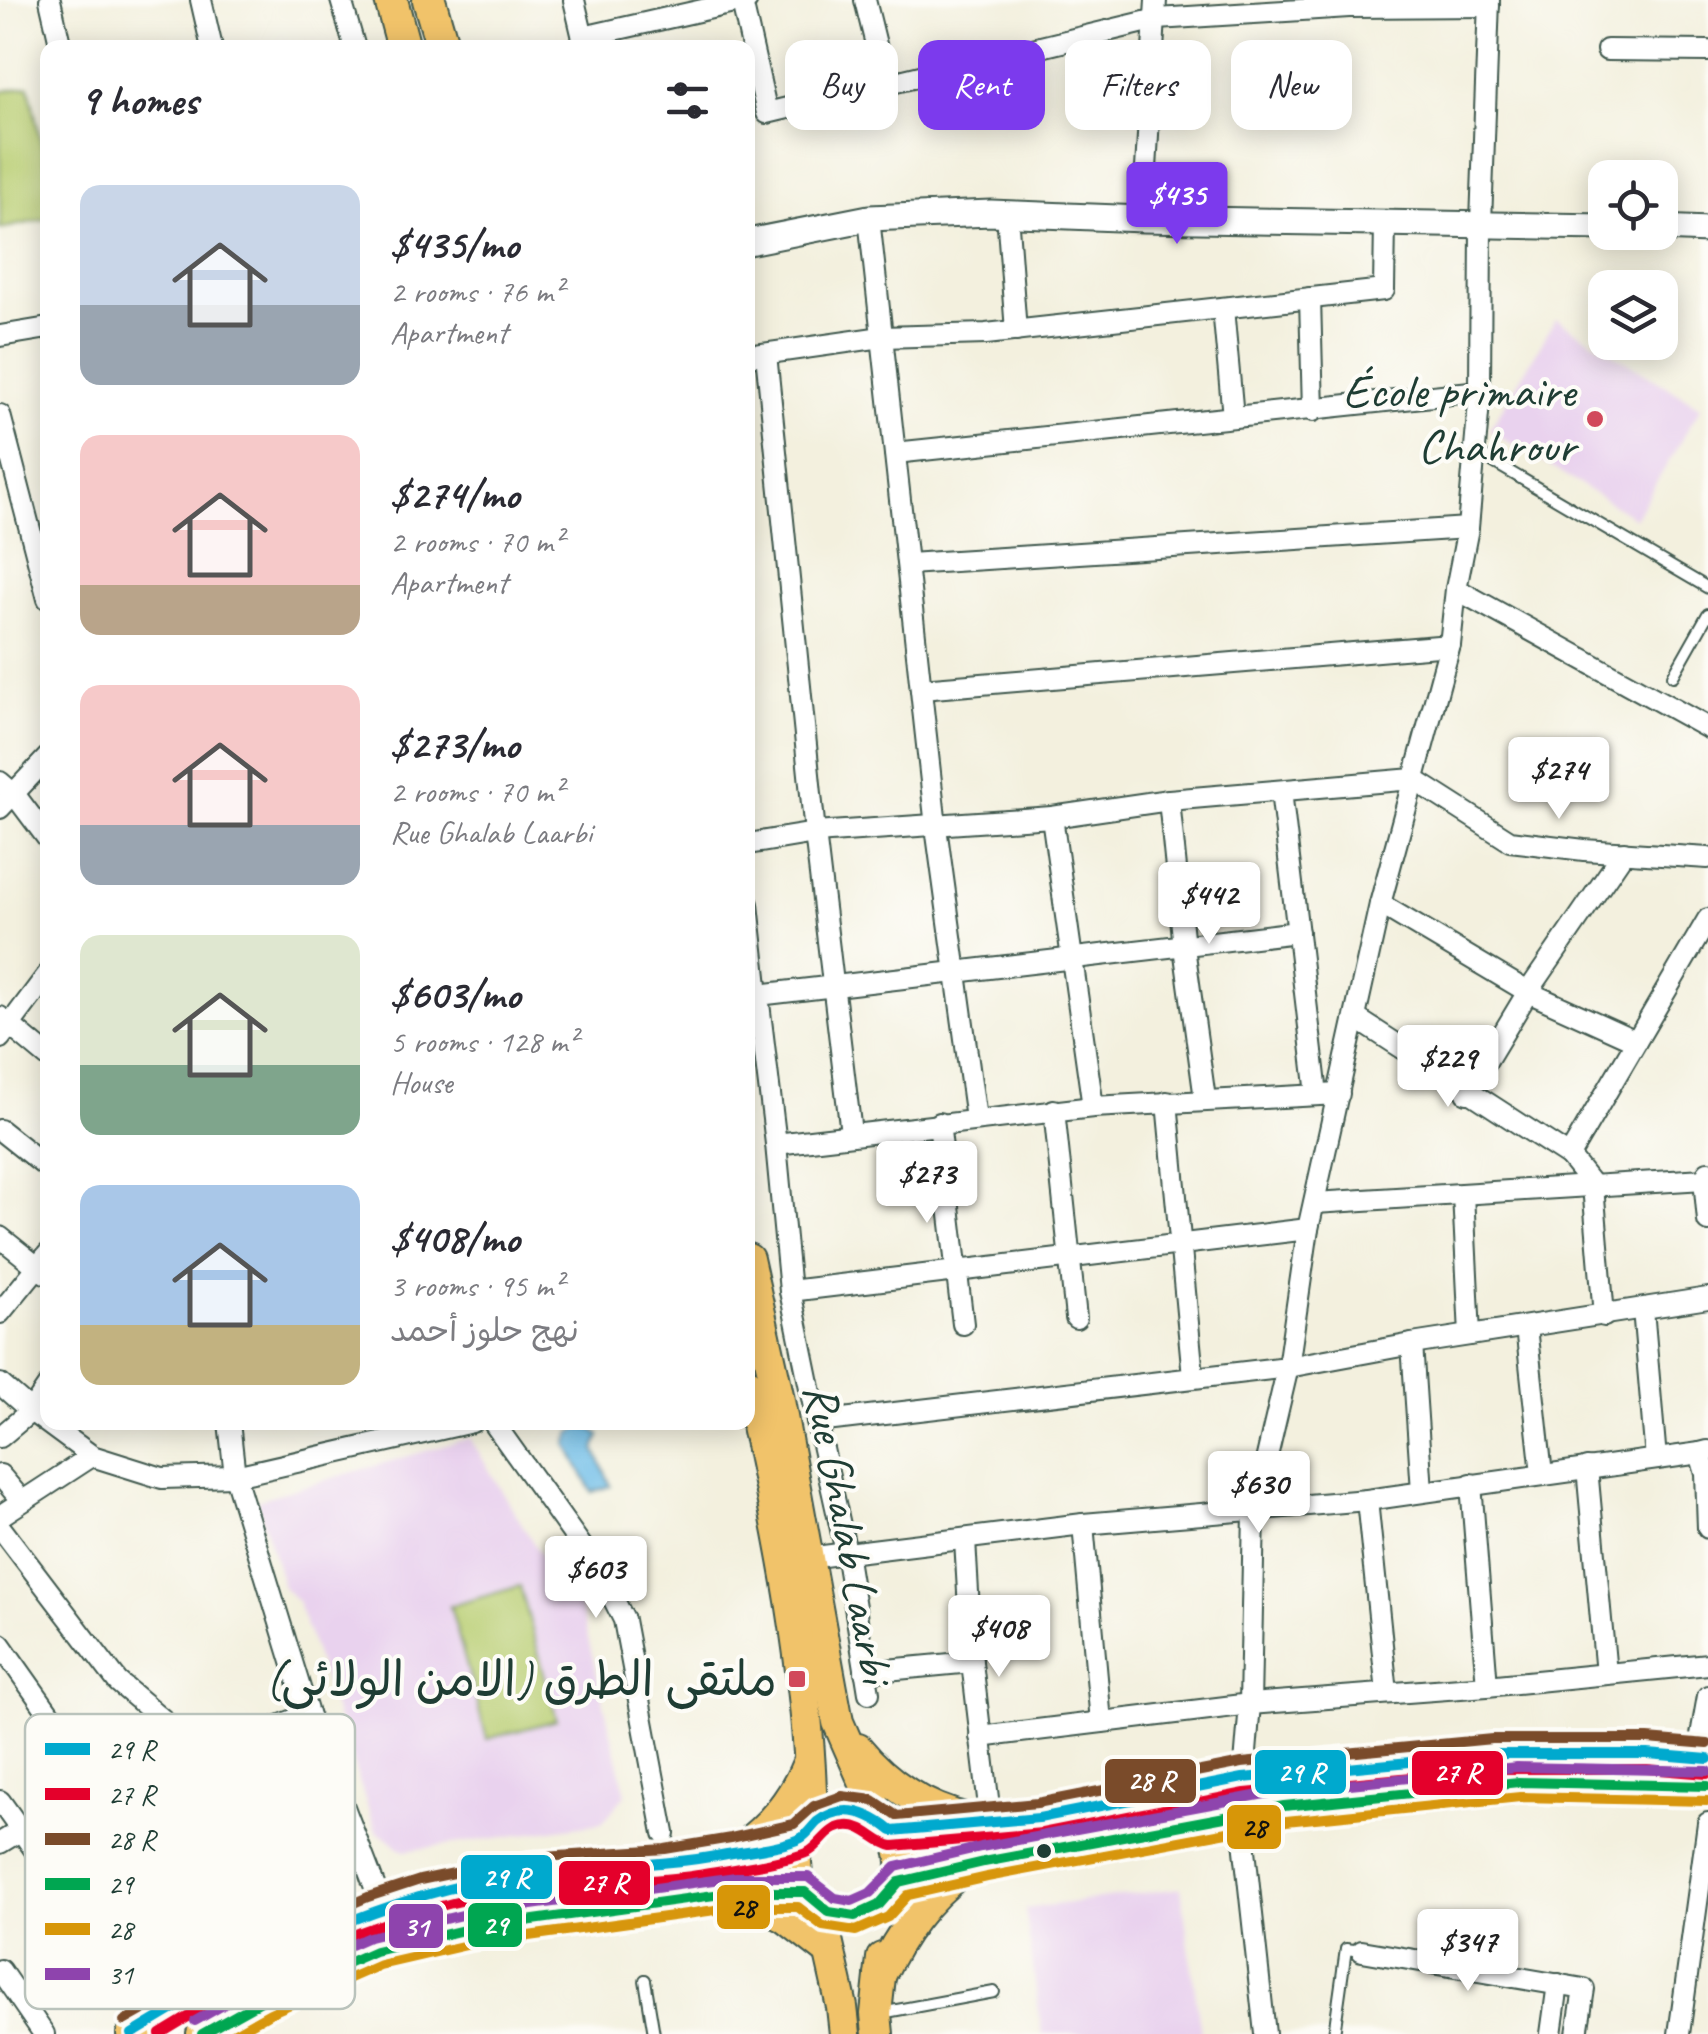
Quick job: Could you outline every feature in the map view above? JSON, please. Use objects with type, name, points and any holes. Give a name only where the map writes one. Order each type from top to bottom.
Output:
[{"type":"highway","points":[[390,0],[402,40]]},
{"type":"highway","points":[[430,0],[441,40]]},
{"type":"main road","name":"Rue Ghalab Laarbi","points":[[755,1344],[759,1393],[838,1722],[886,1824]]},
{"type":"main road","name":"Rue Ghalab Laarbi","points":[[797,1559],[811,1755],[807,1831]]},
{"type":"main road","points":[[838,1722],[860,1753],[904,1790],[954,1816],[991,1824]]},
{"type":"main road","points":[[886,1824],[991,1824],[1243,1778],[1494,1754],[1648,1754],[1705,1770]]},
{"type":"main road","points":[[734,1853],[782,1811],[799,1785],[811,1755]]},
{"type":"main road","points":[[355,1961],[468,1929],[736,1892],[812,1900],[850,1916],[878,1908],[895,1890],[967,1867],[1240,1813],[1519,1782],[1705,1770]]},
{"type":"main road","points":[[355,1920],[402,1900],[528,1873],[668,1864],[734,1853],[807,1831],[827,1814],[845,1809],[863,1811],[886,1824],[901,1847],[903,1865],[880,1976],[877,2024]]},
{"type":"main road","points":[[807,1831],[796,1856],[797,1875],[812,1900],[829,1951],[844,2034]]},
{"type":"main road","points":[[880,1976],[907,1926],[934,1894],[967,1867]]},
{"type":"main road","points":[[736,1892],[785,1917],[829,1951]]},
{"type":"main road","points":[[144,2027],[174,2009]]},
{"type":"main road","points":[[202,2034],[247,2009]]},
{"type":"street","points":[[50,0],[59,40]]},
{"type":"street","points":[[201,0],[210,40]]},
{"type":"street","points":[[341,0],[353,40]]},
{"type":"street","points":[[574,0],[584,40]]},
{"type":"street","points":[[864,0],[874,40]]},
{"type":"street","points":[[592,40],[745,1],[753,40]]},
{"type":"street","points":[[898,81],[1156,9],[1489,3],[1480,392],[1468,528],[1450,645],[1380,904],[1308,1229],[1288,1367],[1254,1512],[1250,1704],[1240,1813],[1265,2034]]},
{"type":"street","points":[[1143,219],[1156,9]]},
{"type":"street","points":[[1608,50],[1708,51]]},
{"type":"street","points":[[755,52],[767,114],[785,109]]},
{"type":"street","points":[[755,241],[869,218],[1007,213],[1143,219],[1588,226]]},
{"type":"street","points":[[1007,213],[1016,330]]},
{"type":"street","points":[[869,218],[936,827],[976,1120]]},
{"type":"street","points":[[851,1133],[757,355],[882,337],[1016,330],[1384,290],[1385,222]]},
{"type":"street","points":[[1678,229],[1708,230]]},
{"type":"street","points":[[1310,298],[1313,411]]},
{"type":"street","points":[[1223,308],[1233,417]]},
{"type":"street","points":[[0,336],[40,329]]},
{"type":"street","points":[[895,453],[1480,392]]},
{"type":"street","points":[[0,415],[40,569]]},
{"type":"street","points":[[908,564],[1468,528]]},
{"type":"street","points":[[1456,589],[1708,728]]},
{"type":"street","points":[[921,689],[1450,645]]},
{"type":"street","points":[[40,764],[5,795],[40,831]]},
{"type":"street","points":[[755,843],[815,833],[1052,818],[1169,800],[1413,779],[1510,840],[1708,858]]},
{"type":"street","points":[[1281,790],[1317,1094]]},
{"type":"street","points":[[1169,800],[1205,1099]]},
{"type":"street","points":[[1052,818],[1093,1106]]},
{"type":"street","points":[[1467,1093],[1528,992],[1624,852]]},
{"type":"street","points":[[1380,904],[1528,992],[1636,1041]]},
{"type":"street","points":[[1569,1156],[1708,919]]},
{"type":"street","points":[[755,997],[1298,932]]},
{"type":"street","points":[[40,983],[3,1027],[40,1052]]},
{"type":"street","points":[[755,1010],[776,1144],[790,1291],[846,1552],[867,1682],[972,1662]]},
{"type":"street","points":[[1356,1018],[1569,1156],[1593,1186],[1604,1316]]},
{"type":"street","points":[[776,1144],[1093,1106],[1339,1094]]},
{"type":"street","points":[[1167,1102],[1194,1376]]},
{"type":"street","points":[[1054,1110],[1076,1318]]},
{"type":"street","points":[[939,1123],[963,1324]]},
{"type":"street","points":[[0,1130],[40,1162]]},
{"type":"street","points":[[1315,1203],[1706,1176],[1708,1221]]},
{"type":"street","points":[[1463,1194],[1470,1335]]},
{"type":"street","points":[[790,1291],[1308,1229]]},
{"type":"street","points":[[0,1237],[40,1263]]},
{"type":"street","points":[[0,1312],[40,1270]]},
{"type":"street","points":[[817,1422],[1288,1367],[1708,1298]]},
{"type":"street","points":[[1642,1309],[1656,1459]]},
{"type":"street","points":[[1526,1327],[1542,1474]]},
{"type":"street","points":[[1412,1344],[1422,1490]]},
{"type":"street","points":[[0,1384],[40,1418]]},
{"type":"street","points":[[0,1437],[31,1411],[40,1398]]},
{"type":"street","points":[[57,1430],[92,1456],[162,1478],[235,1476],[437,1430]]},
{"type":"street","points":[[230,1430],[235,1476],[308,1714]]},
{"type":"street","points":[[499,1430],[600,1572],[624,1620],[664,1833]]},
{"type":"street","points":[[797,1559],[1083,1524],[1367,1500],[1704,1452],[1708,1528]]},
{"type":"street","points":[[0,1516],[92,1456]]},
{"type":"street","points":[[1587,1468],[1606,1674]]},
{"type":"street","points":[[0,1475],[22,1501]]},
{"type":"street","points":[[1471,1484],[1487,1686]]},
{"type":"street","points":[[1367,1500],[1387,1693]]},
{"type":"street","points":[[1083,1524],[1101,1722]]},
{"type":"street","points":[[0,1527],[118,1682],[156,1714]]},
{"type":"street","points":[[965,1540],[972,1662],[991,1824]]},
{"type":"street","points":[[0,1644],[44,1714]]},
{"type":"street","points":[[980,1737],[1250,1704],[1708,1664]]},
{"type":"street","points":[[1705,1770],[1708,1696]]},
{"type":"street","points":[[0,1801],[25,1838]]},
{"type":"street","points":[[1680,2034],[1708,1824]]},
{"type":"street","points":[[0,1843],[25,1827]]},
{"type":"street","points":[[355,1836],[383,1908]]},
{"type":"street","points":[[1362,1950],[1584,1989],[1576,2034]]},
{"type":"street","points":[[3,1980],[44,2034]]},
{"type":"street","points":[[1551,2034],[1558,1984]]},
{"type":"lane","points":[[1475,451],[1708,588]]},
{"type":"lane","points":[[1672,676],[1708,614]]},
{"type":"lane","points":[[1334,2034],[1346,1949],[1362,1950]]},
{"type":"lane","points":[[646,1980],[654,2034]]},
{"type":"lane","points":[[877,2024],[994,1992]]},
{"type":"shaded area","name":"École primaire Chahrour","points":[[1556,319],[1588,338],[1588,360],[1624,360],[1701,407],[1635,518],[1489,430]]},
{"type":"shaded area","points":[[470,1438],[560,1587],[575,1585],[626,1794],[602,1823],[404,1851],[376,1831],[355,1770],[355,1714],[336,1714],[297,1601],[283,1587],[257,1500]]},
{"type":"shaded area","points":[[1181,1888],[1201,2034],[1042,2034],[1025,1909]]},
{"type":"green space","points":[[29,86],[40,137],[40,220],[0,229],[0,92]]},
{"type":"green space","points":[[520,1586],[557,1720],[487,1739],[450,1606]]},
{"type":"water","points":[[593,1430],[600,1435],[595,1449],[611,1486],[592,1492],[567,1444],[571,1433]]},
{"type":"transit line","points":[[355,1903],[420,1880],[528,1858],[665,1849],[731,1838],[794,1824],[814,1806],[842,1796],[873,1800],[897,1816],[1037,1803],[1242,1763],[1492,1739],[1648,1739],[1708,1744]]},
{"type":"transit line","points":[[355,1919],[476,1882],[530,1873],[678,1861],[775,1846],[801,1838],[817,1822],[836,1812],[865,1815],[892,1831],[1039,1818],[1243,1778],[1493,1754],[1648,1754],[1708,1759]]},
{"type":"transit line","name":"31","points":[[355,1943],[466,1914],[736,1877],[808,1877],[835,1898],[852,1901],[870,1893],[896,1867],[981,1847],[1281,1791],[1517,1767],[1708,1771]]},
{"type":"transit line","points":[[355,1934],[482,1896],[573,1884],[677,1878],[773,1862],[810,1851],[840,1827],[859,1828],[893,1846],[1042,1833],[1245,1793],[1494,1769],[1647,1769],[1707,1774]]},
{"type":"transit line","name":"29","points":[[355,1960],[375,1951],[468,1929],[736,1892],[805,1892],[829,1912],[855,1916],[879,1905],[899,1882],[984,1862],[1284,1806],[1519,1782],[1708,1786]]},
{"type":"transit line","name":"28","points":[[355,1976],[380,1965],[471,1944],[737,1907],[798,1907],[823,1926],[856,1931],[888,1917],[908,1895],[1286,1821],[1520,1797],[1708,1801]]},
{"type":"transit line","points":[[124,2021],[145,2009]]},
{"type":"transit line","points":[[132,2034],[173,2009]]},
{"type":"transit line","points":[[160,2034],[201,2009]]},
{"type":"transit line","name":"31","points":[[195,2021],[216,2009]]},
{"type":"transit line","name":"29","points":[[202,2034],[247,2009]]},
{"type":"transit line","name":"28","points":[[233,2034],[279,2009]]},
{"type":"place","name":"École primaire Chahrour","points":[[1595,419]]},
{"type":"place","name":"ملتقى الطرق (الامن الولائي)","points":[[797,1679]]}]
